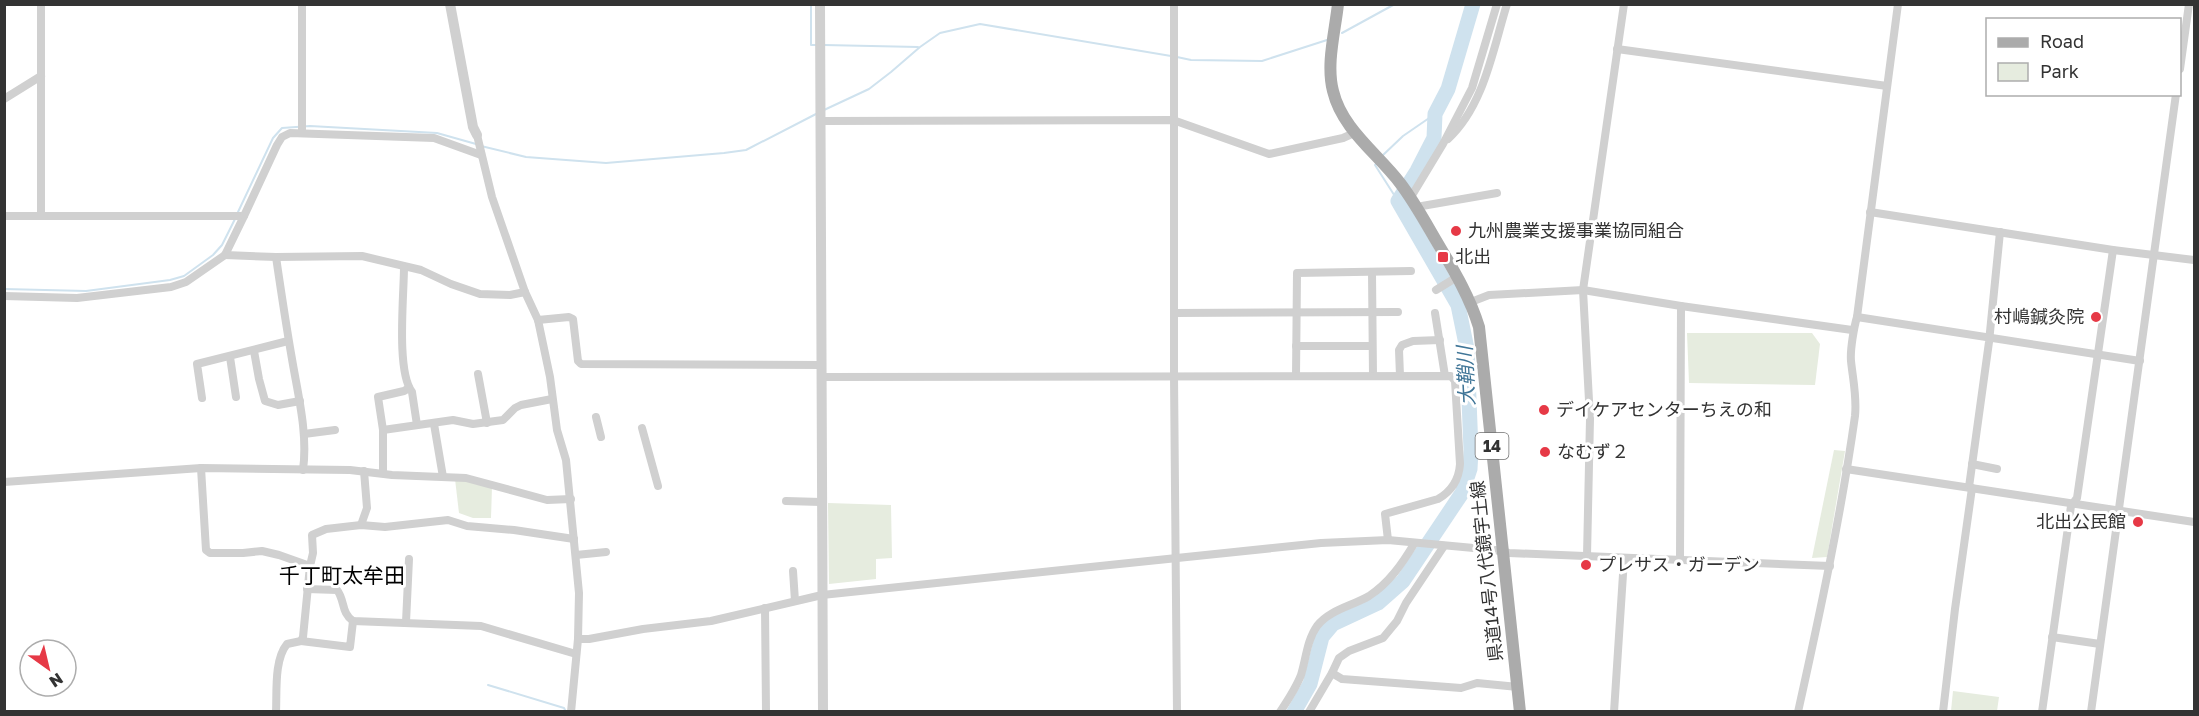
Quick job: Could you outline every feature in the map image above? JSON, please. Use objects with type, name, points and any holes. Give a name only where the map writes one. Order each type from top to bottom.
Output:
[{"type":"main road","name":"県道14号八代鏡宇土線","points":[[1338,4],[1333,47],[1332,89],[1336,102],[1354,133],[1385,164],[1410,196],[1454,279],[1471,302],[1480,338],[1520,711]]},
{"type":"street","points":[[41,4],[41,215]]},
{"type":"street","points":[[302,4],[302,128]]},
{"type":"street","points":[[450,4],[458,58],[473,127],[478,138],[492,197],[525,292],[538,320],[557,430],[566,460],[579,593],[578,639],[571,711]]},
{"type":"street","points":[[820,4],[823,711]]},
{"type":"street","points":[[1174,4],[1177,711]]},
{"type":"street","points":[[1410,196],[1443,144],[1473,88],[1497,4]]},
{"type":"street","points":[[1443,144],[1456,132],[1481,88],[1507,4]]},
{"type":"street","points":[[1587,556],[1590,419],[1583,290],[1624,4]]},
{"type":"street","points":[[1798,711],[1830,566],[1856,400],[1851,361],[1854,337],[1852,330],[1857,317],[1898,4]]},
{"type":"street","points":[[2181,61],[2188,4]]},
{"type":"street","points":[[1617,49],[1887,86]]},
{"type":"street","points":[[4,99],[41,76]]},
{"type":"street","points":[[2091,711],[2176,96]]},
{"type":"street","points":[[821,120],[1173,120],[1269,154],[1354,133]]},
{"type":"street","points":[[4,296],[77,298],[171,287],[186,282],[225,255],[277,144],[282,137],[302,128],[434,138],[481,154]]},
{"type":"street","points":[[1418,210],[1422,206],[1497,193]]},
{"type":"street","points":[[1870,212],[2112,250],[2194,260]]},
{"type":"street","points":[[4,216],[242,217]]},
{"type":"street","points":[[1943,711],[2000,232]]},
{"type":"street","points":[[2042,711],[2071,506],[2077,498],[2112,250]]},
{"type":"street","points":[[225,255],[276,257],[349,255],[421,270],[480,294],[510,295],[525,292]]},
{"type":"street","points":[[276,257],[288,341],[300,401],[304,434],[303,470]]},
{"type":"street","points":[[404,267],[403,362],[412,392],[417,425]]},
{"type":"street","points":[[1296,376],[1297,273],[1412,271]]},
{"type":"street","points":[[1372,273],[1373,376]]},
{"type":"street","points":[[1436,290],[1454,279]]},
{"type":"street","points":[[1471,302],[1489,295],[1583,290],[1852,330]]},
{"type":"street","points":[[1680,560],[1681,306]]},
{"type":"street","points":[[1174,313],[1398,312]]},
{"type":"street","points":[[1435,313],[1445,376]]},
{"type":"street","points":[[538,320],[570,317],[573,319],[578,361],[581,364],[821,365]]},
{"type":"street","points":[[1857,317],[2140,361]]},
{"type":"street","points":[[1400,376],[1399,350],[1402,345],[1413,341],[1440,340]]},
{"type":"street","points":[[202,398],[197,364],[288,341]]},
{"type":"street","points":[[1296,346],[1372,346]]},
{"type":"street","points":[[254,351],[265,401],[278,405],[300,401]]},
{"type":"street","points":[[230,357],[236,397]]},
{"type":"street","points":[[478,375],[487,423]]},
{"type":"street","points":[[822,377],[1451,376],[1455,381],[1459,474],[1446,495],[1438,500],[1385,514],[1388,540]]},
{"type":"street","points":[[383,473],[383,430],[379,396],[409,388]]},
{"type":"street","points":[[383,430],[453,420],[473,424],[487,423],[507,418],[515,408],[521,405],[552,399]]},
{"type":"street","points":[[596,417],[601,437]]},
{"type":"street","points":[[434,424],[443,477]]},
{"type":"street","points":[[642,428],[658,486]]},
{"type":"street","points":[[304,434],[335,430]]},
{"type":"street","points":[[1972,465],[1997,469]]},
{"type":"street","points":[[4,482],[201,468],[364,471],[392,475],[466,478],[547,500],[571,499]]},
{"type":"street","points":[[201,468],[206,550],[210,553],[262,551],[310,566]]},
{"type":"street","points":[[1846,469],[2194,522]]},
{"type":"street","points":[[361,525],[367,508],[364,471]]},
{"type":"street","points":[[786,501],[821,502]]},
{"type":"street","points":[[301,641],[313,553],[312,536],[326,529],[361,525],[386,527],[448,520],[466,526],[574,539]]},
{"type":"street","points":[[578,639],[711,621],[822,595],[1321,543],[1388,540],[1624,559],[1830,566]]},
{"type":"street","points":[[1281,710],[1300,676],[1312,634],[1318,625],[1327,616],[1370,596],[1392,577],[1417,544]]},
{"type":"street","points":[[1309,711],[1339,658],[1343,654],[1383,638],[1397,621],[1441,546]]},
{"type":"street","points":[[576,555],[606,552]]},
{"type":"street","points":[[406,622],[409,559]]},
{"type":"street","points":[[1614,711],[1624,559]]},
{"type":"street","points":[[794,571],[795,600]]},
{"type":"street","points":[[307,589],[337,590],[340,593],[345,613],[353,621],[481,626],[576,654]]},
{"type":"street","points":[[765,608],[766,711]]},
{"type":"street","points":[[276,711],[279,664],[283,649],[287,644],[301,641],[350,647],[353,621]]},
{"type":"street","points":[[2052,638],[2100,644]]},
{"type":"street","points":[[1332,673],[1342,678],[1461,688],[1477,683],[1518,687]]},
{"type":"green space","points":[[1687,333],[1812,333],[1820,344],[1815,385],[1689,383]]},
{"type":"green space","points":[[1834,450],[1845,451],[1827,557],[1812,558]]},
{"type":"green space","points":[[455,479],[492,487],[491,518],[473,518],[459,513]]},
{"type":"green space","points":[[828,503],[891,505],[892,558],[876,559],[876,579],[829,584]]},
{"type":"green space","points":[[1953,691],[1999,697],[1997,711],[1951,711]]},
{"type":"waterway","points":[[811,4],[811,45],[816,45]]},
{"type":"waterway","points":[[1342,33],[1395,4]]},
{"type":"waterway","name":"大鞘川","points":[[1294,712],[1310,684],[1322,637],[1333,624],[1378,603],[1403,581],[1462,493],[1470,469],[1467,349],[1458,305],[1398,201],[1434,138],[1435,114],[1448,89],[1473,4]]},
{"type":"waterway","points":[[824,110],[869,89],[940,33],[980,24],[1171,56]]},
{"type":"waterway","points":[[1177,57],[1191,60],[1262,61],[1327,40]]},
{"type":"waterway","points":[[824,45],[918,47]]},
{"type":"waterway","points":[[481,146],[526,157],[606,163],[724,153],[746,150],[816,114]]},
{"type":"waterway","points":[[1382,156],[1403,136],[1435,114]]},
{"type":"waterway","points":[[238,212],[273,138],[282,128],[310,126],[437,133],[476,144]]},
{"type":"waterway","points":[[1377,163],[1375,165],[1398,201]]},
{"type":"waterway","points":[[4,289],[86,291],[170,280],[184,276],[213,255],[222,245],[236,217]]},
{"type":"waterway","points":[[488,685],[564,708],[566,712]]},
{"type":"place","name":"九州農業支援事業協同組合","points":[[1456,231]]},
{"type":"place","name":"北出","points":[[1443,257]]},
{"type":"place","name":"村嶋鍼灸院","points":[[2096,317]]},
{"type":"place","name":"デイケアセンターちえの和","points":[[1544,410]]},
{"type":"place","name":"なむず２","points":[[1545,452]]},
{"type":"place","name":"北出公民館","points":[[2138,522]]},
{"type":"place","name":"プレサス・ガーデン","points":[[1586,565]]},
{"type":"district","name":"千丁町太牟田","points":[[342,576]]}]
